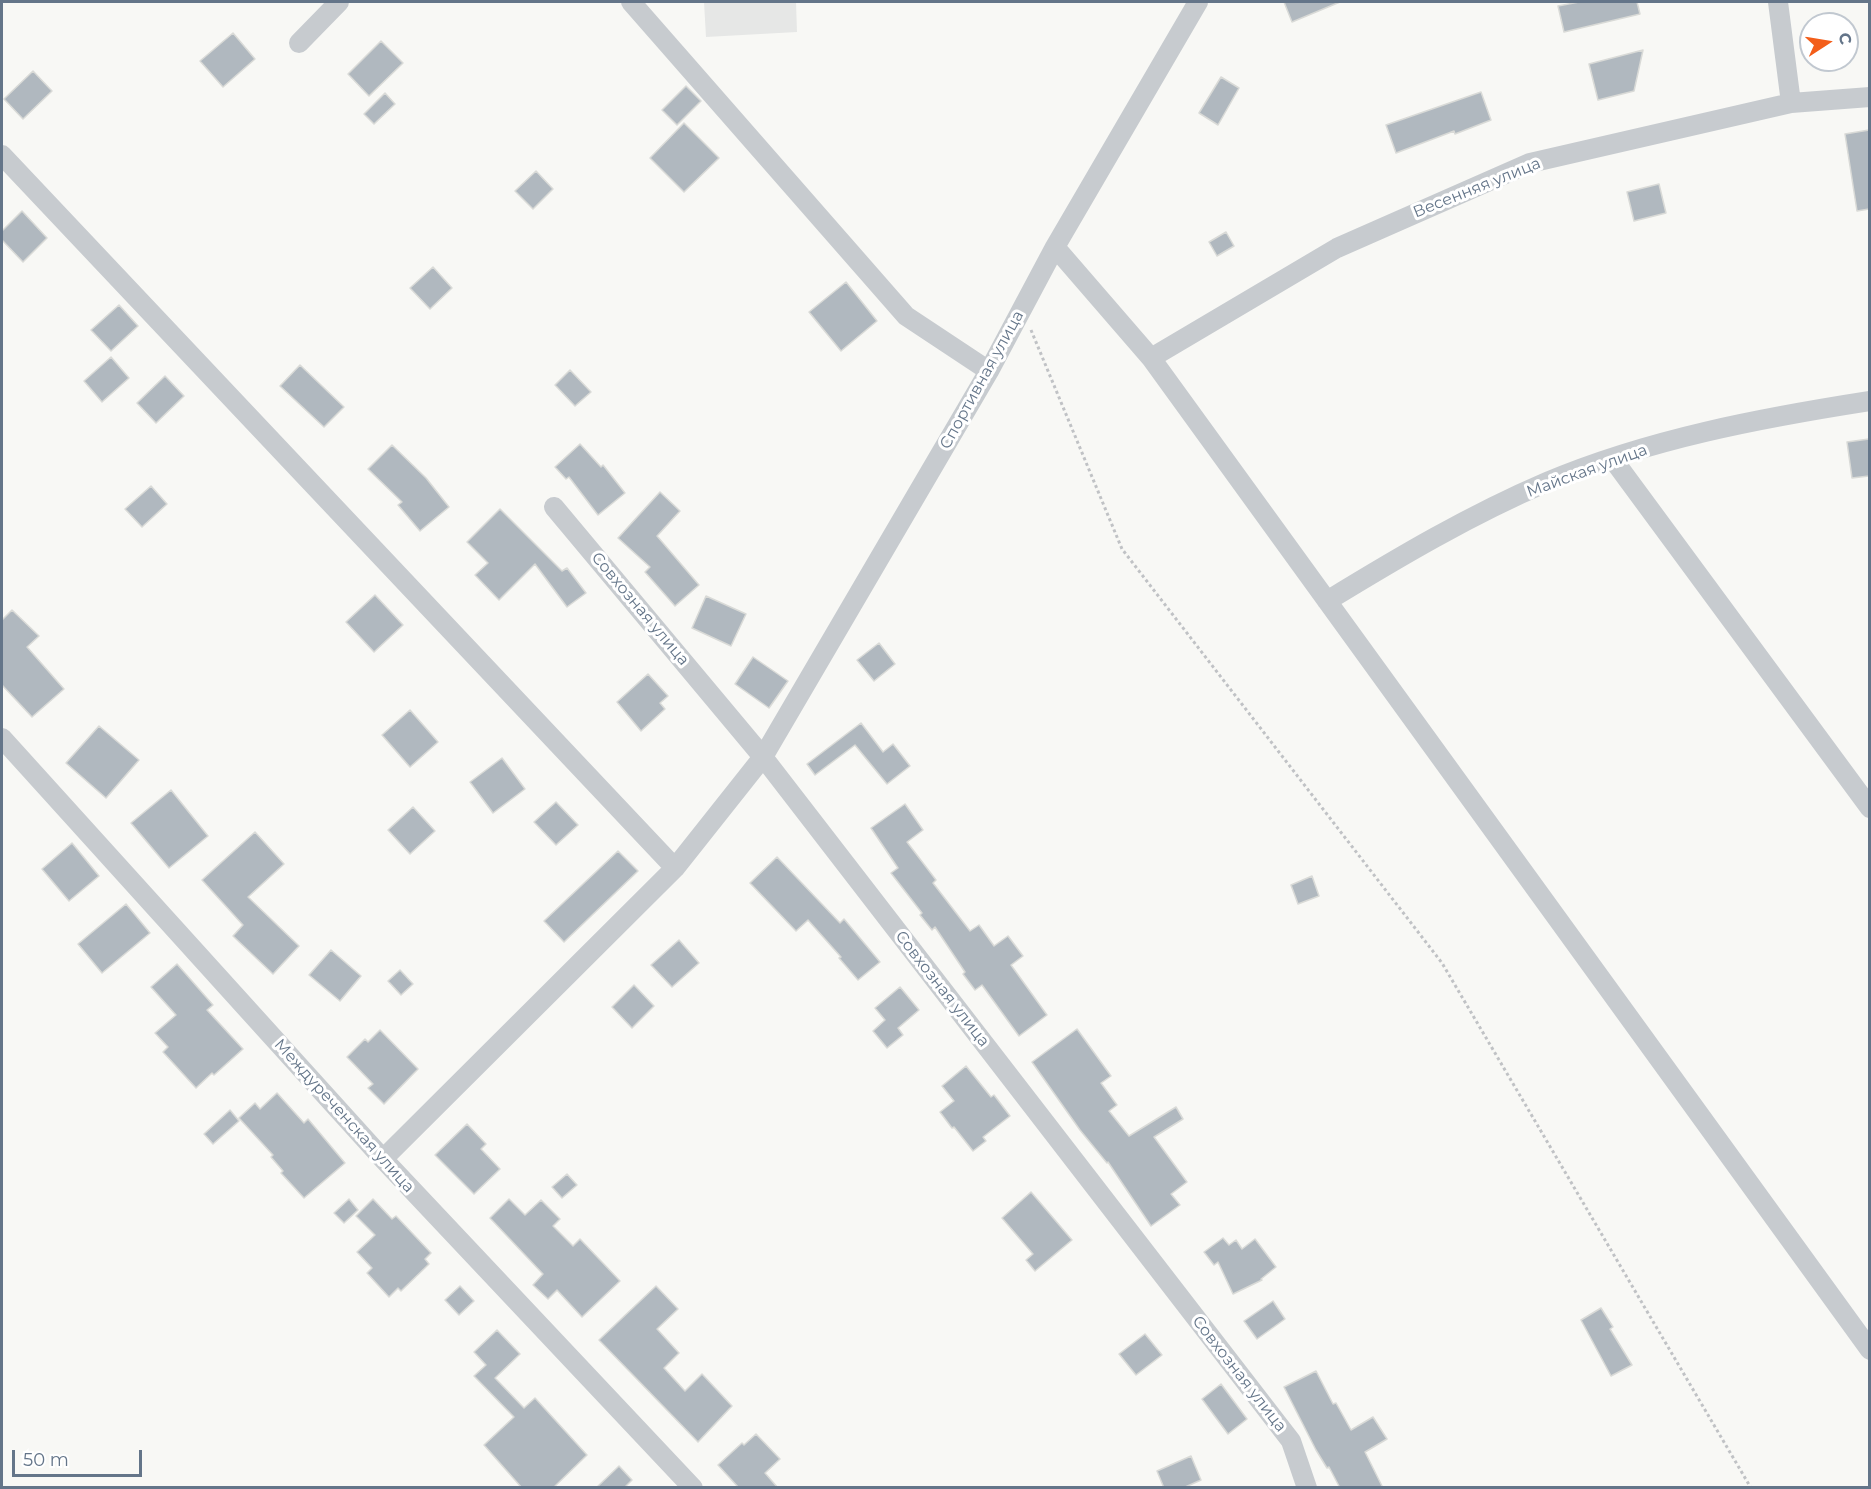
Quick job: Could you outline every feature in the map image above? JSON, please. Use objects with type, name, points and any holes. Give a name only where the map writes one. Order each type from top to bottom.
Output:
[{"type":"street","points":[[299,43],[339,2]]},
{"type":"street","points":[[631,2],[906,315],[990,371]]},
{"type":"street","name":"Спортивная улица","points":[[383,1159],[675,868],[763,757],[990,371],[1056,247],[1198,2]]},
{"type":"street","points":[[1778,2],[1791,103]]},
{"type":"street","name":"Весенняя улица","points":[[1151,358],[1337,248],[1530,163],[1791,103],[1869,97]]},
{"type":"street","points":[[2,155],[675,868]]},
{"type":"street","points":[[1056,247],[1151,358],[1869,1350]]},
{"type":"street","name":"Майская улица","points":[[1327,601],[1421,544],[1485,510],[1612,458],[1689,437],[1796,413],[1869,401]]},
{"type":"street","points":[[1612,458],[1869,808]]},
{"type":"street","name":"Совхозная улица","points":[[554,507],[763,757],[1291,1441],[1307,1488]]},
{"type":"street","name":"Междуреченская улица","points":[[2,738],[383,1159],[693,1488]]},
{"type":"path","points":[[1022,308],[1122,549],[1442,963],[1751,1488]]},
{"type":"shaded area","points":[[704,2],[796,2],[797,32],[706,37]]},
{"type":"building","points":[[1284,2],[1340,2],[1292,22]]},
{"type":"building","points":[[1579,2],[1637,2],[1640,14],[1564,32],[1558,6]]},
{"type":"building","points":[[233,33],[255,59],[223,87],[200,61]]},
{"type":"building","points":[[381,41],[403,63],[369,96],[348,74]]},
{"type":"building","points":[[1643,50],[1634,91],[1598,100],[1589,64]]},
{"type":"building","points":[[33,71],[52,91],[23,119],[4,99]]},
{"type":"building","points":[[1221,77],[1239,88],[1218,125],[1199,113]]},
{"type":"building","points":[[686,86],[701,101],[677,125],[662,110]]},
{"type":"building","points":[[1481,92],[1491,120],[1396,153],[1386,125]]},
{"type":"building","points":[[385,93],[395,104],[374,124],[364,114]]},
{"type":"building","points":[[684,123],[719,158],[684,192],[650,158]]},
{"type":"building","points":[[1869,130],[1869,209],[1857,211],[1845,134]]},
{"type":"building","points":[[536,171],[553,189],[533,209],[515,191]]},
{"type":"building","points":[[1659,184],[1666,213],[1634,221],[1627,192]]},
{"type":"building","points":[[22,211],[47,238],[23,262],[2,240],[2,231]]},
{"type":"building","points":[[1226,232],[1234,246],[1217,256],[1209,242]]},
{"type":"building","points":[[433,267],[452,288],[430,309],[410,288]]},
{"type":"building","points":[[846,282],[877,321],[841,351],[809,312]]},
{"type":"building","points":[[119,305],[138,326],[111,351],[91,330]]},
{"type":"building","points":[[111,357],[129,378],[102,402],[84,381]]},
{"type":"building","points":[[300,365],[344,407],[324,427],[280,386]]},
{"type":"building","points":[[570,370],[591,392],[575,406],[555,385]]},
{"type":"building","points":[[165,376],[184,396],[156,423],[137,403]]},
{"type":"building","points":[[1869,439],[1869,476],[1852,478],[1847,442]]},
{"type":"building","points":[[580,444],[601,467],[603,465],[625,493],[598,515],[569,477],[566,479],[555,467]]},
{"type":"building","points":[[392,445],[426,478],[449,507],[420,531],[398,505],[402,502],[368,469]]},
{"type":"building","points":[[151,486],[167,504],[142,527],[125,509]]},
{"type":"building","points":[[660,492],[680,511],[657,536],[699,585],[675,606],[645,572],[650,567],[618,538]]},
{"type":"building","points":[[500,509],[562,571],[567,568],[586,593],[567,607],[535,564],[499,600],[475,575],[488,563],[467,542]]},
{"type":"building","points":[[375,595],[403,625],[374,652],[346,622]]},
{"type":"building","points":[[706,596],[746,614],[731,646],[692,628]]},
{"type":"building","points":[[12,610],[39,636],[27,647],[64,689],[32,717],[2,685],[2,620]]},
{"type":"building","points":[[879,643],[895,664],[874,681],[857,660]]},
{"type":"building","points":[[753,657],[788,681],[769,708],[735,684]]},
{"type":"building","points":[[648,674],[668,696],[660,703],[665,709],[641,731],[617,702]]},
{"type":"building","points":[[410,710],[438,742],[410,767],[382,735]]},
{"type":"building","points":[[861,723],[883,752],[893,744],[910,766],[887,784],[855,745],[815,775],[807,764]]},
{"type":"building","points":[[99,726],[139,760],[106,798],[66,763]]},
{"type":"building","points":[[502,758],[525,789],[493,813],[470,782]]},
{"type":"building","points":[[171,790],[208,836],[169,868],[131,823]]},
{"type":"building","points":[[556,802],[578,825],[556,845],[534,822]]},
{"type":"building","points":[[905,804],[923,830],[907,842],[936,880],[933,883],[970,931],[979,925],[994,946],[1008,936],[1023,956],[1011,965],[1047,1015],[1019,1036],[982,985],[975,990],[935,927],[932,930],[920,915],[922,913],[891,873],[898,868],[871,828]]},
{"type":"building","points":[[413,807],[435,831],[410,854],[388,830]]},
{"type":"building","points":[[255,832],[284,864],[248,897],[299,946],[273,974],[233,936],[243,925],[202,880]]},
{"type":"building","points":[[72,843],[99,876],[69,901],[42,869]]},
{"type":"building","points":[[618,851],[638,871],[564,942],[544,921]]},
{"type":"building","points":[[777,857],[840,923],[844,919],[880,962],[858,980],[808,920],[796,931],[750,883]]},
{"type":"building","points":[[1312,876],[1319,896],[1298,904],[1291,885]]},
{"type":"building","points":[[126,904],[150,933],[102,973],[78,944]]},
{"type":"building","points":[[679,940],[699,963],[672,987],[651,965]]},
{"type":"building","points":[[331,950],[361,976],[340,1001],[309,975]]},
{"type":"building","points":[[177,964],[213,1005],[207,1010],[243,1049],[196,1088],[163,1052],[168,1047],[155,1033],[176,1015],[151,987]]},
{"type":"building","points":[[400,970],[413,984],[401,995],[388,981]]},
{"type":"building","points":[[634,985],[654,1006],[632,1028],[612,1007]]},
{"type":"building","points":[[900,987],[919,1010],[898,1028],[903,1035],[887,1048],[873,1031],[885,1020],[875,1008]]},
{"type":"building","points":[[1077,1029],[1111,1076],[1101,1083],[1117,1105],[1109,1111],[1129,1136],[1176,1107],[1183,1119],[1154,1137],[1187,1182],[1171,1194],[1180,1205],[1151,1226],[1108,1162],[1080,1130],[1032,1062]]},
{"type":"building","points":[[380,1030],[418,1069],[384,1104],[368,1088],[373,1084],[347,1057],[365,1039],[368,1042]]},
{"type":"building","points":[[966,1066],[991,1097],[994,1095],[1010,1116],[983,1137],[986,1141],[973,1151],[940,1112],[954,1101],[942,1086]]},
{"type":"building","points":[[277,1093],[304,1123],[308,1119],[345,1163],[304,1198],[281,1173],[283,1171],[271,1157],[273,1155],[239,1118],[255,1103],[260,1109]]},
{"type":"building","points":[[230,1110],[239,1121],[213,1144],[204,1134]]},
{"type":"building","points":[[467,1124],[486,1144],[481,1149],[500,1169],[474,1194],[435,1155]]},
{"type":"building","points":[[567,1174],[577,1185],[562,1198],[552,1187]]},
{"type":"building","points":[[1031,1192],[1072,1240],[1035,1271],[1026,1260],[1033,1254],[1002,1218]]},
{"type":"building","points":[[349,1199],[358,1210],[344,1223],[334,1213]]},
{"type":"building","points":[[373,1199],[392,1219],[396,1216],[431,1253],[425,1259],[429,1264],[401,1291],[398,1288],[389,1297],[367,1273],[372,1268],[357,1252],[375,1235],[356,1216]]},
{"type":"building","points":[[509,1199],[525,1215],[541,1200],[560,1219],[553,1226],[573,1246],[580,1239],[620,1281],[582,1317],[557,1290],[548,1299],[533,1285],[543,1274],[490,1218]]},
{"type":"building","points":[[1223,1238],[1229,1245],[1236,1240],[1242,1249],[1255,1239],[1276,1267],[1262,1280],[1233,1294],[1218,1262],[1214,1265],[1204,1252]]},
{"type":"building","points":[[460,1286],[474,1301],[459,1315],[445,1300]]},
{"type":"building","points":[[656,1286],[678,1309],[657,1329],[679,1353],[664,1368],[685,1391],[702,1374],[732,1406],[698,1442],[599,1340]]},
{"type":"building","points":[[1273,1301],[1285,1319],[1257,1339],[1244,1321]]},
{"type":"building","points":[[1601,1308],[1613,1327],[1610,1329],[1632,1365],[1611,1376],[1581,1320]]},
{"type":"building","points":[[497,1330],[520,1354],[495,1378],[524,1408],[535,1398],[587,1455],[553,1488],[522,1488],[484,1445],[514,1417],[474,1376],[486,1365],[474,1352]]},
{"type":"building","points":[[1145,1334],[1162,1355],[1136,1375],[1119,1354]]},
{"type":"building","points":[[1316,1371],[1333,1404],[1336,1403],[1351,1430],[1373,1417],[1387,1439],[1365,1452],[1383,1488],[1340,1488],[1329,1467],[1327,1468],[1316,1450],[1284,1387]]},
{"type":"building","points":[[1221,1384],[1247,1419],[1228,1434],[1202,1399]]},
{"type":"building","points":[[756,1434],[780,1459],[765,1473],[778,1488],[739,1488],[718,1465],[742,1443],[744,1445]]},
{"type":"building","points":[[1191,1456],[1201,1480],[1183,1488],[1164,1488],[1157,1471]]},
{"type":"building","points":[[619,1466],[632,1480],[624,1488],[596,1488]]}]
